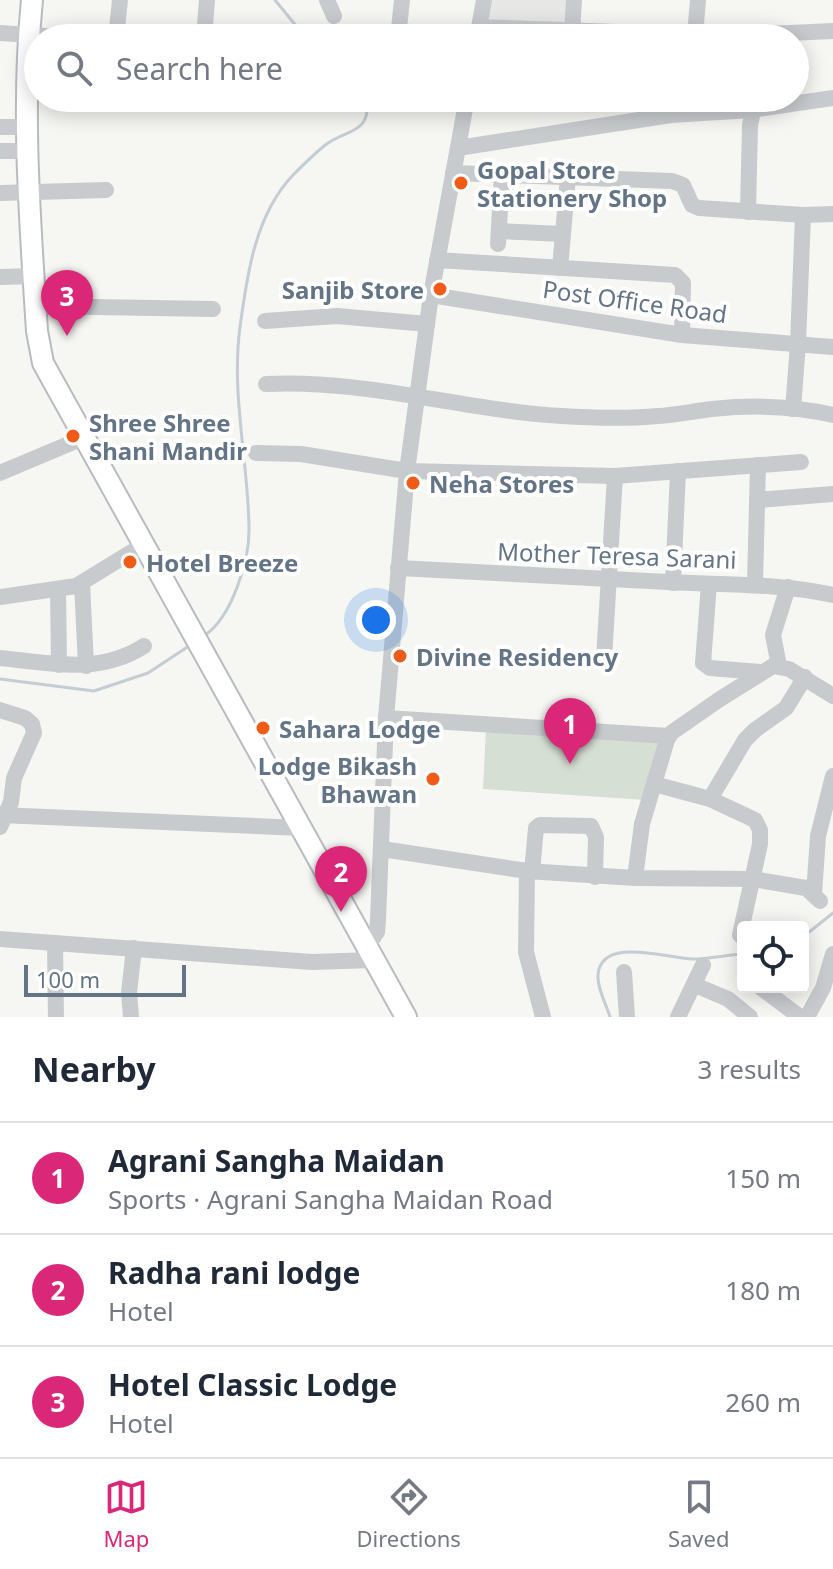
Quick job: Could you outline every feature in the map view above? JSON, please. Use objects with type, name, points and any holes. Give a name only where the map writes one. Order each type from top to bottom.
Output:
[{"type":"main road","points":[[30,24],[32,0]]},
{"type":"main road","points":[[28,112],[33,276],[43,363],[406,1017]]},
{"type":"street","points":[[117,24],[120,0]]},
{"type":"street","points":[[205,24],[207,0]]},
{"type":"street","points":[[399,24],[402,0]]},
{"type":"street","points":[[480,24],[484,0]]},
{"type":"street","points":[[572,24],[574,0]]},
{"type":"street","points":[[696,24],[698,0]]},
{"type":"street","points":[[809,33],[833,31]]},
{"type":"street","points":[[0,33],[24,34]]},
{"type":"street","points":[[809,100],[833,98]]},
{"type":"street","points":[[0,939],[312,962],[371,953],[377,932],[386,718],[407,471],[431,295],[464,112]]},
{"type":"street","points":[[458,148],[694,112]]},
{"type":"street","points":[[748,212],[754,112]]},
{"type":"street","points":[[0,127],[28,127]]},
{"type":"street","points":[[0,151],[29,151]]},
{"type":"street","points":[[453,173],[672,181],[683,185],[696,208],[833,214]]},
{"type":"street","points":[[502,175],[499,237],[563,234]]},
{"type":"street","points":[[560,268],[568,177]]},
{"type":"street","points":[[0,193],[106,190]]},
{"type":"street","points":[[793,409],[803,215]]},
{"type":"street","points":[[437,260],[668,274],[680,278],[683,283],[682,335]]},
{"type":"street","points":[[0,277],[33,276]]},
{"type":"street","name":"Post Office Road","points":[[431,295],[682,335],[833,347]]},
{"type":"street","points":[[35,306],[213,309]]},
{"type":"street","points":[[265,321],[337,316],[427,324]]},
{"type":"street","points":[[266,384],[330,384],[559,416],[647,417],[714,409],[793,409],[833,415]]},
{"type":"street","points":[[0,473],[83,438]]},
{"type":"street","points":[[256,453],[301,454],[407,471],[615,476],[801,462]]},
{"type":"street","points":[[755,584],[758,465]]},
{"type":"street","points":[[673,583],[678,471]]},
{"type":"street","points":[[604,659],[615,476]]},
{"type":"street","points":[[757,500],[833,494]]},
{"type":"street","points":[[0,597],[58,590],[82,583],[143,545]]},
{"type":"street","name":"Mother Teresa Sarani","points":[[398,568],[673,583],[755,584],[833,595]]},
{"type":"street","points":[[82,583],[86,666]]},
{"type":"street","points":[[709,584],[703,663],[710,668],[760,672]]},
{"type":"street","points":[[779,666],[773,635],[788,587]]},
{"type":"street","points":[[58,590],[59,665]]},
{"type":"street","points":[[0,658],[86,666],[126,658],[144,646]]},
{"type":"street","points":[[635,878],[640,833],[669,736],[760,672],[779,666],[805,677],[833,696]]},
{"type":"street","points":[[710,799],[745,740],[786,708],[805,677]]},
{"type":"street","points":[[0,710],[25,718],[32,724],[34,733],[14,778],[11,802],[2,819],[301,828]]},
{"type":"street","points":[[386,718],[669,736]]},
{"type":"street","points":[[382,849],[530,871],[595,877],[753,879],[806,888],[817,898],[818,836],[833,776]]},
{"type":"street","points":[[654,784],[710,799],[755,820],[760,830],[760,844],[743,921]]},
{"type":"street","points":[[543,1017],[526,952],[530,871],[536,828],[540,825],[591,826],[596,837],[595,877]]},
{"type":"street","points":[[55,943],[56,1017]]},
{"type":"street","points":[[131,1017],[129,993],[134,948]]},
{"type":"street","points":[[807,1017],[823,988],[833,954]]},
{"type":"street","points":[[678,1017],[703,965]]},
{"type":"street","points":[[624,972],[627,1017]]},
{"type":"street","points":[[695,985],[728,999],[750,1017]]},
{"type":"street","points":[[768,993],[800,1017]]},
{"type":"shaded area","points":[[488,0],[568,0],[568,24],[485,21]]},
{"type":"shaded area","points":[[486,729],[663,739],[646,800],[483,789]]},
{"type":"waterway","points":[[275,0],[295,24]]},
{"type":"waterway","points":[[205,635],[215,627],[238,586],[249,540],[237,377],[240,327],[255,246],[270,208],[293,175],[332,140],[361,125],[367,112]]},
{"type":"waterway","points":[[0,679],[94,691],[148,673],[192,644]]},
{"type":"waterway","points":[[809,932],[833,913]]},
{"type":"waterway","points":[[610,1017],[600,991],[598,975],[602,963],[611,956],[638,952],[693,959],[737,955]]},
{"type":"place","name":"Gopal Store Stationery Shop","points":[[461,183]]},
{"type":"place","name":"Sanjib Store","points":[[440,289]]},
{"type":"place","name":"Hotel Classic Lodge","points":[[67,336]]},
{"type":"place","name":"Shree Shree Shani Mandir","points":[[73,436]]},
{"type":"place","name":"Neha Stores","points":[[413,483]]},
{"type":"place","name":"Hotel Breeze","points":[[130,562]]},
{"type":"place","name":"Divine Residency","points":[[400,656]]},
{"type":"place","name":"Sahara Lodge","points":[[263,728]]},
{"type":"place","name":"Agrani Sangha Maidan","points":[[570,764]]},
{"type":"place","name":"Lodge Bikash Bhawan","points":[[433,779]]},
{"type":"place","name":"Radha rani lodge","points":[[341,912]]}]
